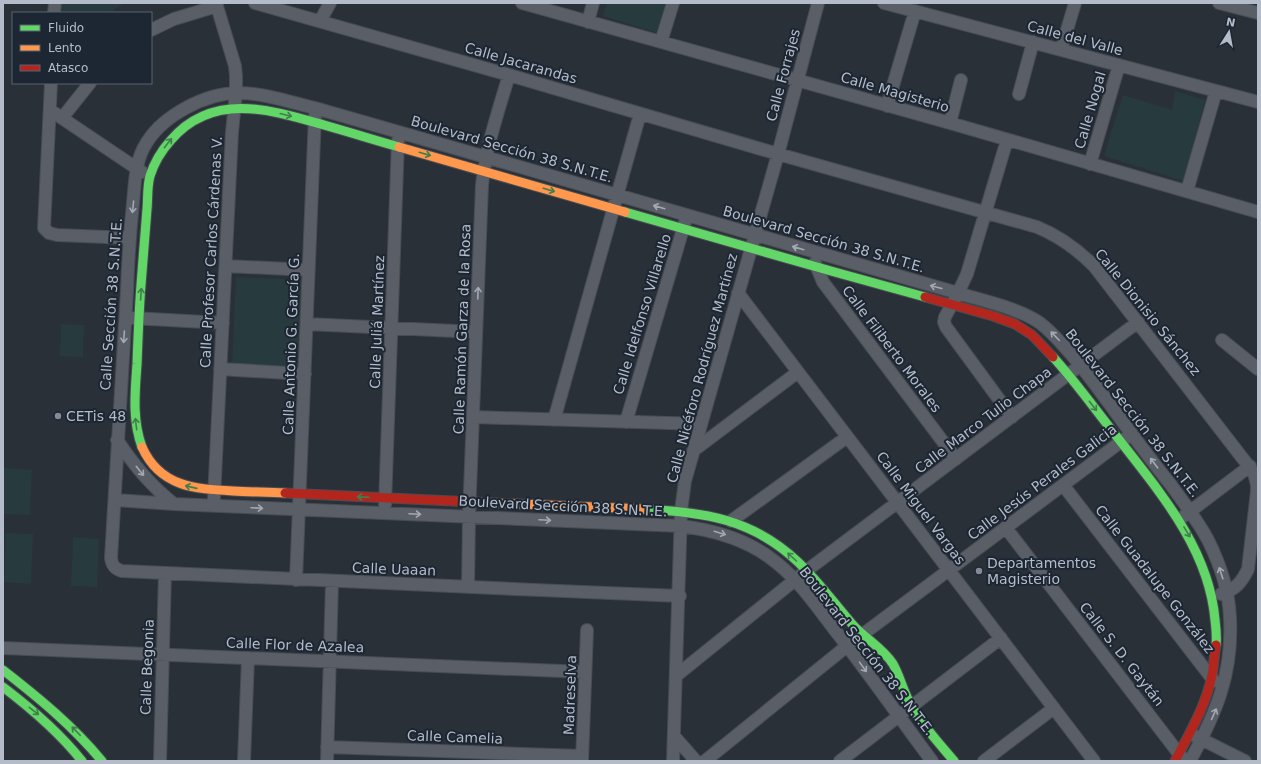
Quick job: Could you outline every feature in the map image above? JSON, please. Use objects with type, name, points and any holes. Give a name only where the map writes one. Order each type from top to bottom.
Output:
[{"type":"street","name":"Calle Jacarandas","points":[[255,3],[509,75],[778,154]]},
{"type":"street","points":[[320,21],[330,3]]},
{"type":"street","name":"Calle Magisterio","points":[[522,3],[950,123],[1258,212]]},
{"type":"street","points":[[588,22],[593,3]]},
{"type":"street","points":[[661,42],[673,3]]},
{"type":"street","name":"Calle Forrajes","points":[[778,154],[818,3]]},
{"type":"street","name":"Calle del Valle","points":[[884,3],[1258,102]]},
{"type":"street","points":[[1061,50],[1075,3]]},
{"type":"street","points":[[1219,3],[1258,13]]},
{"type":"street","points":[[152,30],[174,19],[217,5]]},
{"type":"street","name":"Calle Profesor Carlos Cárdenas V.","points":[[214,505],[232,132],[237,83],[235,66],[217,5]]},
{"type":"street","points":[[887,106],[915,11]]},
{"type":"street","points":[[1019,94],[1033,42]]},
{"type":"street","name":"Calle Nogal","points":[[1090,164],[1119,66]]},
{"type":"street","name":"Calle Ramón Garza de la Rosa","points":[[468,587],[469,516],[476,332],[484,171],[486,158],[509,75]]},
{"type":"street","points":[[950,123],[961,80]]},
{"type":"street","points":[[51,84],[44,228],[49,233],[56,235],[130,238]]},
{"type":"street","points":[[62,118],[89,84]]},
{"type":"street","points":[[1187,192],[1216,91]]},
{"type":"street","name":"Boulevard Sección 38 S.N.T.E.","points":[[137,168],[140,156],[147,142],[168,119],[184,109],[202,100],[236,93],[268,96],[315,108],[958,293],[1014,311],[1040,323],[1051,332],[1080,366],[1190,511],[1208,540],[1217,560],[1226,592],[1230,617],[1231,636],[1229,654],[1223,691],[1202,740],[1190,761]]},
{"type":"street","name":"Boulevard Sección 38 S.N.T.E.","points":[[150,177],[154,164],[167,142],[188,123],[217,110],[253,108],[314,122],[816,268],[952,304],[1019,326],[1042,343],[1069,375],[1179,520],[1194,544],[1203,563],[1212,596],[1216,630],[1215,647],[1211,677],[1206,694],[1180,758]]},
{"type":"street","name":"Calle Antonio G. García G.","points":[[296,580],[315,108]]},
{"type":"street","points":[[50,110],[150,177]]},
{"type":"street","points":[[554,420],[640,114]]},
{"type":"street","name":"Calle Juliá Martínez","points":[[385,512],[398,132]]},
{"type":"street","points":[[1007,140],[967,274],[944,317],[944,322],[946,327],[1012,417]]},
{"type":"street","name":"Calle Dionisio Sánchez","points":[[778,154],[1037,227],[1074,247],[1094,266],[1254,473],[1257,485],[1248,570],[1239,585],[1226,592],[1212,596]]},
{"type":"street","name":"Calle Nicéforo Rodríguez Martínez","points":[[673,761],[680,596],[681,511],[685,481],[692,451],[778,154]]},
{"type":"street","name":"Calle Sección 38 S.N.T.E.","points":[[111,562],[130,238],[137,168]]},
{"type":"street","name":"Calle Sección 38 S.N.T.E.","points":[[149,460],[139,440],[135,421],[139,318],[150,177]]},
{"type":"street","name":"Calle Idelfonso Villarello","points":[[626,422],[687,216]]},
{"type":"street","name":"Calle Filiberto Morales","points":[[813,252],[816,268],[823,282],[956,459]]},
{"type":"street","points":[[226,266],[308,270]]},
{"type":"street","name":"Calle Miguel Vargas","points":[[738,293],[1094,761]]},
{"type":"street","points":[[125,318],[222,323]]},
{"type":"street","name":"Calle Marco Tulio Chapa","points":[[677,675],[806,571],[1138,322]]},
{"type":"street","points":[[306,324],[476,332]]},
{"type":"street","points":[[1222,340],[1258,369]]},
{"type":"street","points":[[220,369],[304,374]]},
{"type":"street","points":[[692,451],[798,372]]},
{"type":"street","points":[[473,417],[701,424]]},
{"type":"street","name":"Calle Jesús Perales Galicia","points":[[705,761],[861,635],[1131,433]]},
{"type":"street","points":[[731,521],[847,437]]},
{"type":"street","points":[[117,440],[144,476],[174,504]]},
{"type":"street","name":"Boulevard Sección 38 S.N.T.E.","points":[[149,460],[162,474],[179,484],[189,487],[215,490],[681,511],[701,513],[731,521],[761,534],[790,555],[806,571],[861,635],[884,653],[892,664],[911,706],[954,761]]},
{"type":"street","points":[[1179,520],[1250,466]]},
{"type":"street","name":"Calle Guadalupe González","points":[[1063,485],[1223,691]]},
{"type":"street","name":"Boulevard Sección 38 S.N.T.E.","points":[[115,500],[299,510],[385,512],[681,526],[700,528],[734,538],[768,557],[795,580],[847,646],[932,761]]},
{"type":"street","name":"Calle S. D. Gaytán","points":[[1006,528],[1180,758]]},
{"type":"street","name":"Calle Uaaan","points":[[111,562],[117,569],[122,571],[332,582],[680,596]]},
{"type":"street","name":"Calle Begonia","points":[[160,761],[165,573]]},
{"type":"street","points":[[327,761],[332,582]]},
{"type":"street","name":"Madreselva","points":[[582,759],[587,630]]},
{"type":"street","points":[[840,761],[1001,638]]},
{"type":"street","name":"Calle Flor de Azalea","points":[[3,648],[585,672]]},
{"type":"street","points":[[244,761],[248,658]]},
{"type":"street","points":[[3,670],[61,716],[91,747],[102,761]]},
{"type":"street","points":[[3,687],[41,716],[58,732],[82,761]]},
{"type":"street","points":[[984,761],[1054,708]]},
{"type":"street","points":[[1190,733],[1246,761]]},
{"type":"street","points":[[674,736],[696,761]]},
{"type":"street","name":"Calle Camelia","points":[[327,747],[582,759]]},
{"type":"green space","points":[[62,3],[124,3],[110,12],[62,12]]},
{"type":"green space","points":[[607,3],[668,3],[658,33],[603,16]]},
{"type":"green space","points":[[1175,91],[1205,100],[1184,181],[1104,156],[1123,95],[1172,110]]},
{"type":"green space","points":[[236,277],[304,280],[301,369],[232,366]]},
{"type":"green space","points":[[61,324],[84,325],[83,357],[60,356]]},
{"type":"green space","points":[[3,468],[32,470],[30,515],[3,514]]},
{"type":"green space","points":[[6,533],[33,534],[31,584],[4,582]]},
{"type":"green space","points":[[73,537],[99,539],[97,587],[71,586]]},
{"type":"traffic: fast","points":[[142,447],[135,416],[135,395],[148,188],[150,176],[154,166],[161,152],[171,140],[188,125],[205,115],[224,110],[244,108],[264,110],[304,119],[399,147]]},
{"type":"traffic: fast","points":[[625,212],[925,297]]},
{"type":"traffic: fast","points":[[1053,357],[1077,385],[1147,476],[1178,520],[1192,544],[1203,568],[1211,593],[1216,626],[1216,645]]},
{"type":"traffic: fast","points":[[644,509],[687,512],[727,520],[763,536],[781,548],[798,562],[826,592],[852,624],[889,658],[914,711],[930,733],[954,761]]},
{"type":"traffic: fast","points":[[3,670],[55,713],[91,748],[102,761]]},
{"type":"traffic: fast","points":[[3,687],[45,721],[82,761]]},
{"type":"traffic: slow","points":[[399,147],[625,212]]},
{"type":"traffic: slow","points":[[142,447],[158,470],[169,478],[192,487],[219,490],[285,493]]},
{"type":"traffic: slow","points":[[494,503],[644,509]]},
{"type":"traffic: jam","points":[[925,297],[993,316],[1015,324],[1032,335],[1053,357]]},
{"type":"traffic: jam","points":[[285,493],[494,503]]},
{"type":"traffic: jam","points":[[1175,761],[1206,698],[1212,675],[1216,645]]},
{"type":"place","name":"CETis 48","points":[[58,416]]},
{"type":"place","name":"Departamentos Magisterio","points":[[979,571]]}]
